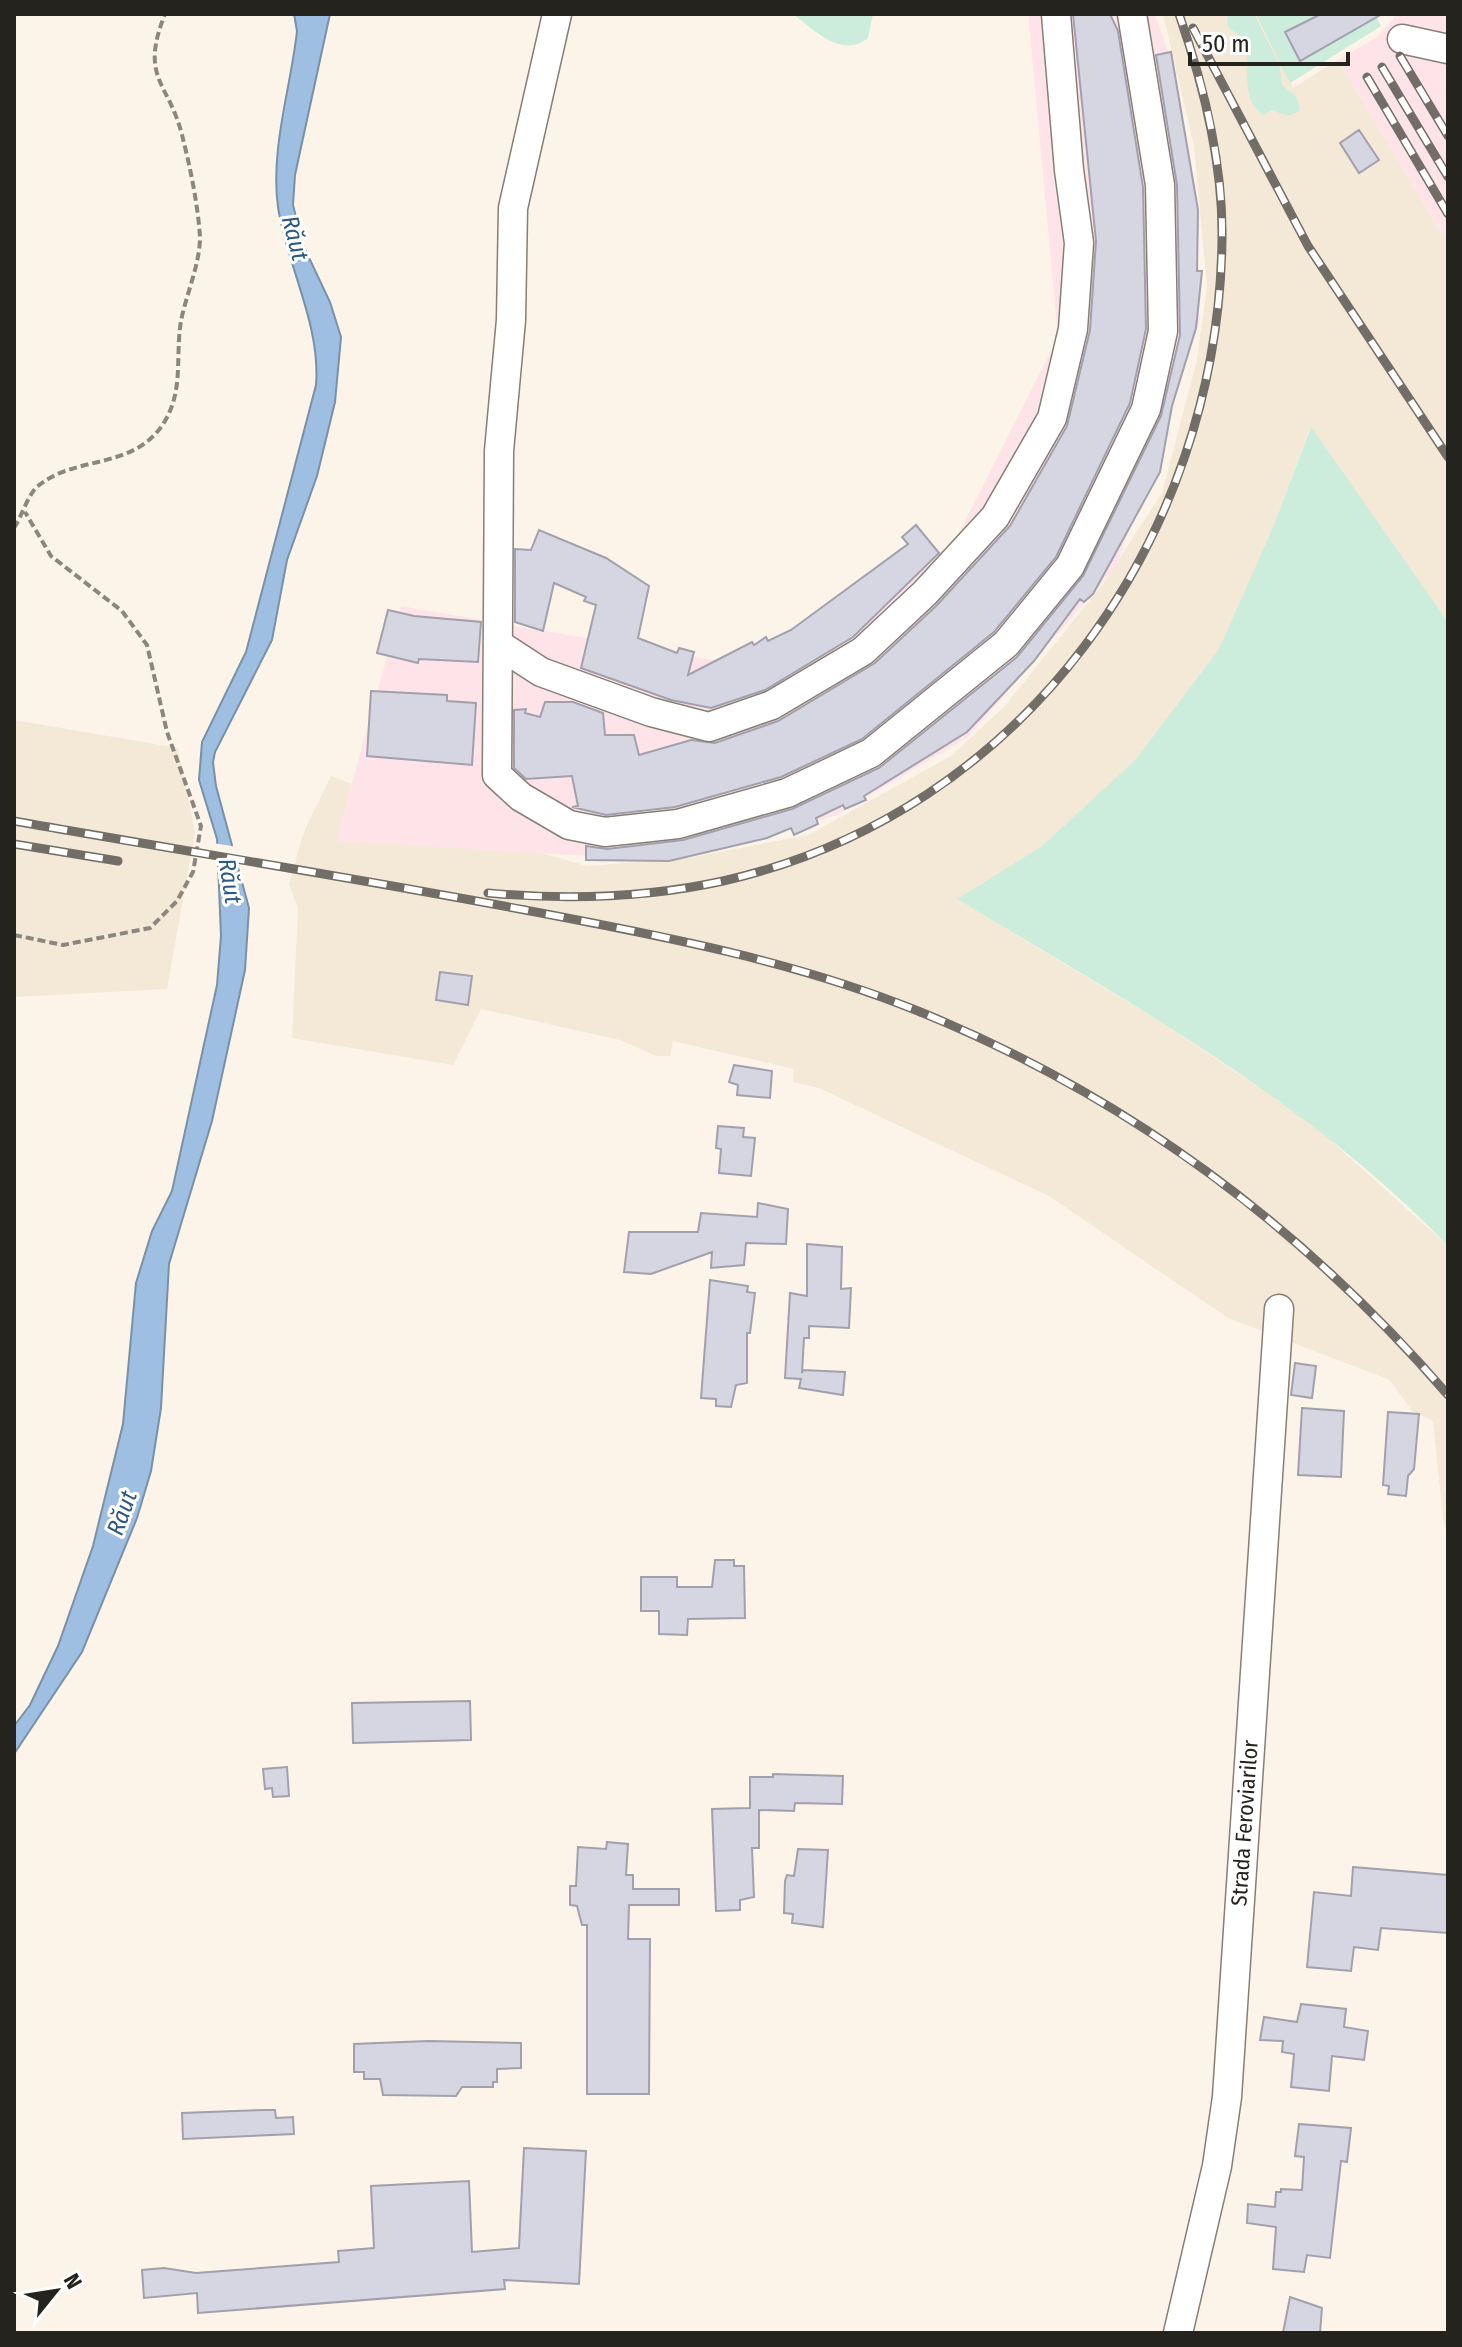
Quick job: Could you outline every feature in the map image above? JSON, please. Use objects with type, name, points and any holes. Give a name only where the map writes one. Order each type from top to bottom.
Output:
[{"type":"street","points":[[557,14],[513,208],[511,320],[499,451],[497,775],[521,797],[569,825],[605,832],[678,824],[787,793],[871,753],[1006,644],[1070,566],[1146,409],[1163,331],[1160,185],[1132,14]]},
{"type":"street","points":[[498,644],[541,672],[651,712],[709,727],[772,705],[863,651],[925,593],[995,517],[1052,418],[1073,329],[1079,243],[1069,170],[1056,14]]},
{"type":"street","points":[[1402,39],[1448,49]]},
{"type":"street","name":"Strada Feroviarilor","points":[[1178,2333],[1213,2181],[1227,2097],[1279,1309]]},
{"type":"path","points":[[14,528],[35,488],[59,472],[129,455],[163,424],[179,390],[181,324],[200,239],[182,132],[158,84],[154,54],[165,14]]},
{"type":"path","points":[[14,935],[63,945],[150,928],[177,901],[193,872],[201,826],[167,732],[147,645],[122,611],[51,556],[25,512]]},
{"type":"shaded area","points":[[1028,14],[1155,14],[1170,57],[1200,319],[1116,567],[968,737],[837,815],[672,861],[336,841],[401,606],[759,668],[954,543],[1058,337]]},
{"type":"shaded area","points":[[1163,14],[1256,14],[1293,88],[1338,60],[1448,244],[1448,622],[1310,428],[1273,527],[1219,649],[1136,759],[1042,846],[957,899],[1159,1021],[1308,1120],[1448,1246],[1448,1536],[1443,1519],[1433,1421],[1412,1411],[1390,1380],[1228,1318],[1049,1196],[819,1088],[793,1082],[794,1069],[673,1041],[670,1056],[656,1056],[620,1040],[481,1009],[453,1065],[292,1038],[298,908],[289,884],[303,834],[331,776],[505,843],[587,866],[688,858],[808,835],[951,756],[1004,707],[1103,584],[1162,493],[1197,360],[1207,287],[1194,145]]},
{"type":"shaded area","points":[[1397,14],[1448,14],[1448,244],[1338,60],[1377,37]]},
{"type":"shaded area","points":[[14,720],[178,748],[195,832],[167,989],[14,997]]},
{"type":"green space","points":[[793,14],[873,14],[868,38],[848,45],[829,40]]},
{"type":"green space","points":[[1227,14],[1254,14],[1279,64],[1282,85],[1296,96],[1300,110],[1296,113],[1286,115],[1272,110],[1263,115],[1256,108],[1247,80],[1245,40],[1228,27]]},
{"type":"green space","points":[[1256,14],[1375,14],[1381,26],[1290,83]]},
{"type":"green space","points":[[1311,427],[1448,622],[1448,1246],[1394,1193],[1276,1099],[1151,1016],[957,899],[1042,846],[1136,759],[1219,649],[1273,527]]},
{"type":"water","name":"Răut","points":[[294,14],[330,14],[295,175],[293,205],[303,245],[330,302],[341,337],[335,402],[317,476],[287,560],[272,640],[215,752],[213,762],[216,786],[249,908],[245,970],[212,1121],[169,1264],[161,1408],[151,1471],[137,1518],[82,1652],[14,1754],[14,1726],[30,1705],[58,1646],[93,1546],[123,1424],[136,1283],[152,1231],[172,1191],[217,985],[221,936],[217,839],[199,780],[202,742],[246,652],[316,385],[309,318],[282,229],[276,185],[279,141],[297,31]]},
{"type":"pier","points":[[213,843],[238,847],[243,867],[214,862]]},
{"type":"building","points":[[1073,14],[1110,14],[1118,31],[1143,187],[1146,329],[1130,403],[1056,557],[994,632],[862,739],[781,777],[675,807],[606,815],[572,807],[578,806],[572,776],[526,779],[514,768],[514,710],[526,709],[525,713],[540,717],[545,702],[573,702],[603,713],[605,735],[634,735],[639,755],[691,740],[715,743],[778,721],[875,663],[937,605],[1010,526],[1067,426],[1090,330],[1096,241]]},
{"type":"building","points":[[1321,14],[1382,14],[1300,61],[1285,32]]},
{"type":"building","points":[[1171,52],[1198,210],[1197,271],[1202,271],[1196,328],[1172,406],[1160,472],[1093,594],[1084,602],[1080,599],[1034,661],[967,732],[864,796],[866,800],[845,809],[843,805],[816,818],[818,824],[794,835],[791,828],[767,838],[669,861],[586,860],[586,846],[607,849],[683,840],[792,809],[879,768],[1017,657],[1083,576],[1161,416],[1180,335],[1177,185],[1156,55]]},
{"type":"building","points":[[1359,130],[1379,160],[1359,173],[1340,143]]},
{"type":"building","points":[[916,525],[939,553],[853,637],[765,690],[711,708],[671,700],[581,668],[596,605],[584,601],[586,597],[554,583],[543,631],[515,622],[515,549],[531,550],[539,530],[606,558],[649,586],[638,638],[677,653],[679,648],[694,652],[688,675],[752,642],[754,645],[766,637],[768,641],[791,630],[908,544],[902,537]]},
{"type":"building","points":[[388,610],[414,616],[481,622],[478,662],[419,659],[418,663],[377,653]]},
{"type":"building","points":[[371,691],[447,695],[447,701],[476,703],[472,765],[367,756]]},
{"type":"building","points":[[440,972],[472,976],[468,1005],[436,1000]]},
{"type":"building","points":[[734,1065],[772,1071],[770,1098],[737,1095],[738,1085],[729,1082]]},
{"type":"building","points":[[718,1126],[744,1128],[743,1137],[755,1138],[751,1176],[719,1173],[721,1149],[716,1148]]},
{"type":"building","points":[[758,1203],[788,1209],[786,1244],[746,1243],[744,1265],[711,1268],[712,1252],[651,1274],[624,1272],[629,1232],[698,1232],[701,1213],[757,1217]]},
{"type":"building","points":[[807,1244],[842,1247],[841,1289],[851,1288],[849,1328],[809,1326],[809,1338],[804,1338],[802,1373],[803,1370],[845,1372],[843,1395],[799,1388],[801,1379],[785,1378],[790,1293],[807,1296]]},
{"type":"building","points":[[710,1280],[748,1286],[747,1292],[755,1293],[750,1333],[747,1333],[747,1383],[736,1385],[731,1407],[716,1406],[716,1399],[701,1398]]},
{"type":"building","points":[[1295,1363],[1316,1366],[1312,1398],[1291,1395]]},
{"type":"building","points":[[1302,1408],[1344,1411],[1341,1477],[1298,1475]]},
{"type":"building","points":[[1388,1412],[1419,1414],[1414,1469],[1408,1476],[1406,1496],[1388,1494],[1389,1486],[1383,1485]]},
{"type":"building","points":[[715,1560],[734,1560],[734,1566],[744,1566],[745,1618],[688,1619],[687,1635],[659,1634],[659,1611],[641,1611],[641,1577],[677,1577],[677,1587],[712,1587]]},
{"type":"building","points":[[470,1701],[471,1740],[353,1743],[352,1703]]},
{"type":"building","points":[[287,1767],[289,1796],[273,1797],[272,1788],[265,1789],[263,1769]]},
{"type":"building","points":[[773,1774],[843,1776],[842,1804],[795,1803],[794,1811],[759,1810],[759,1848],[752,1848],[754,1897],[740,1900],[740,1910],[716,1911],[712,1809],[750,1808],[750,1777],[773,1777]]},
{"type":"building","points":[[607,1842],[628,1844],[626,1875],[633,1875],[633,1889],[679,1889],[679,1905],[629,1905],[628,1939],[650,1939],[649,2094],[587,2094],[587,1925],[582,1925],[577,1906],[570,1905],[570,1886],[576,1886],[578,1847],[606,1849]]},
{"type":"building","points":[[798,1849],[828,1850],[823,1927],[792,1923],[793,1914],[784,1913],[785,1881],[787,1875],[794,1876]]},
{"type":"building","points":[[1353,1867],[1448,1875],[1448,1933],[1381,1928],[1378,1950],[1354,1947],[1351,1971],[1307,1967],[1314,1892],[1351,1896]]},
{"type":"building","points":[[1301,2004],[1346,2009],[1344,2027],[1368,2031],[1364,2060],[1332,2056],[1329,2091],[1291,2087],[1294,2054],[1282,2052],[1283,2041],[1260,2040],[1264,2017],[1297,2022]]},
{"type":"building","points":[[428,2041],[521,2043],[521,2068],[497,2069],[497,2082],[493,2082],[493,2087],[462,2087],[456,2096],[383,2095],[380,2079],[364,2079],[364,2072],[354,2072],[354,2044]]},
{"type":"building","points":[[275,2110],[276,2118],[293,2117],[294,2134],[183,2139],[182,2113]]},
{"type":"building","points":[[1299,2124],[1351,2128],[1347,2162],[1341,2161],[1330,2258],[1307,2255],[1304,2272],[1273,2269],[1276,2227],[1247,2223],[1248,2204],[1275,2207],[1276,2192],[1281,2192],[1281,2189],[1302,2190],[1304,2157],[1295,2156]]},
{"type":"building","points":[[524,2148],[586,2151],[579,2284],[504,2280],[505,2289],[198,2313],[197,2293],[144,2298],[142,2270],[164,2268],[196,2273],[339,2262],[338,2251],[374,2248],[371,2186],[469,2181],[472,2252],[519,2248]]},
{"type":"building","points":[[1290,2297],[1322,2308],[1320,2333],[1283,2333]]},
{"type":"railway","points":[[488,893],[577,897],[665,891],[723,881],[830,846],[927,794],[1012,727],[1084,647],[1142,556],[1185,456],[1212,349],[1222,238],[1219,181],[1204,96],[1179,14]]},
{"type":"railway","points":[[1193,28],[1308,246],[1448,457]]},
{"type":"railway","points":[[1400,56],[1448,136]]},
{"type":"railway","points":[[1382,67],[1448,177]]},
{"type":"railway","points":[[1367,77],[1448,214]]},
{"type":"railway","points":[[14,821],[461,898],[674,939],[822,977],[918,1011],[1068,1083],[1206,1171],[1271,1221],[1333,1276],[1392,1333],[1448,1395]]},
{"type":"railway","points":[[14,844],[118,861]]}]
